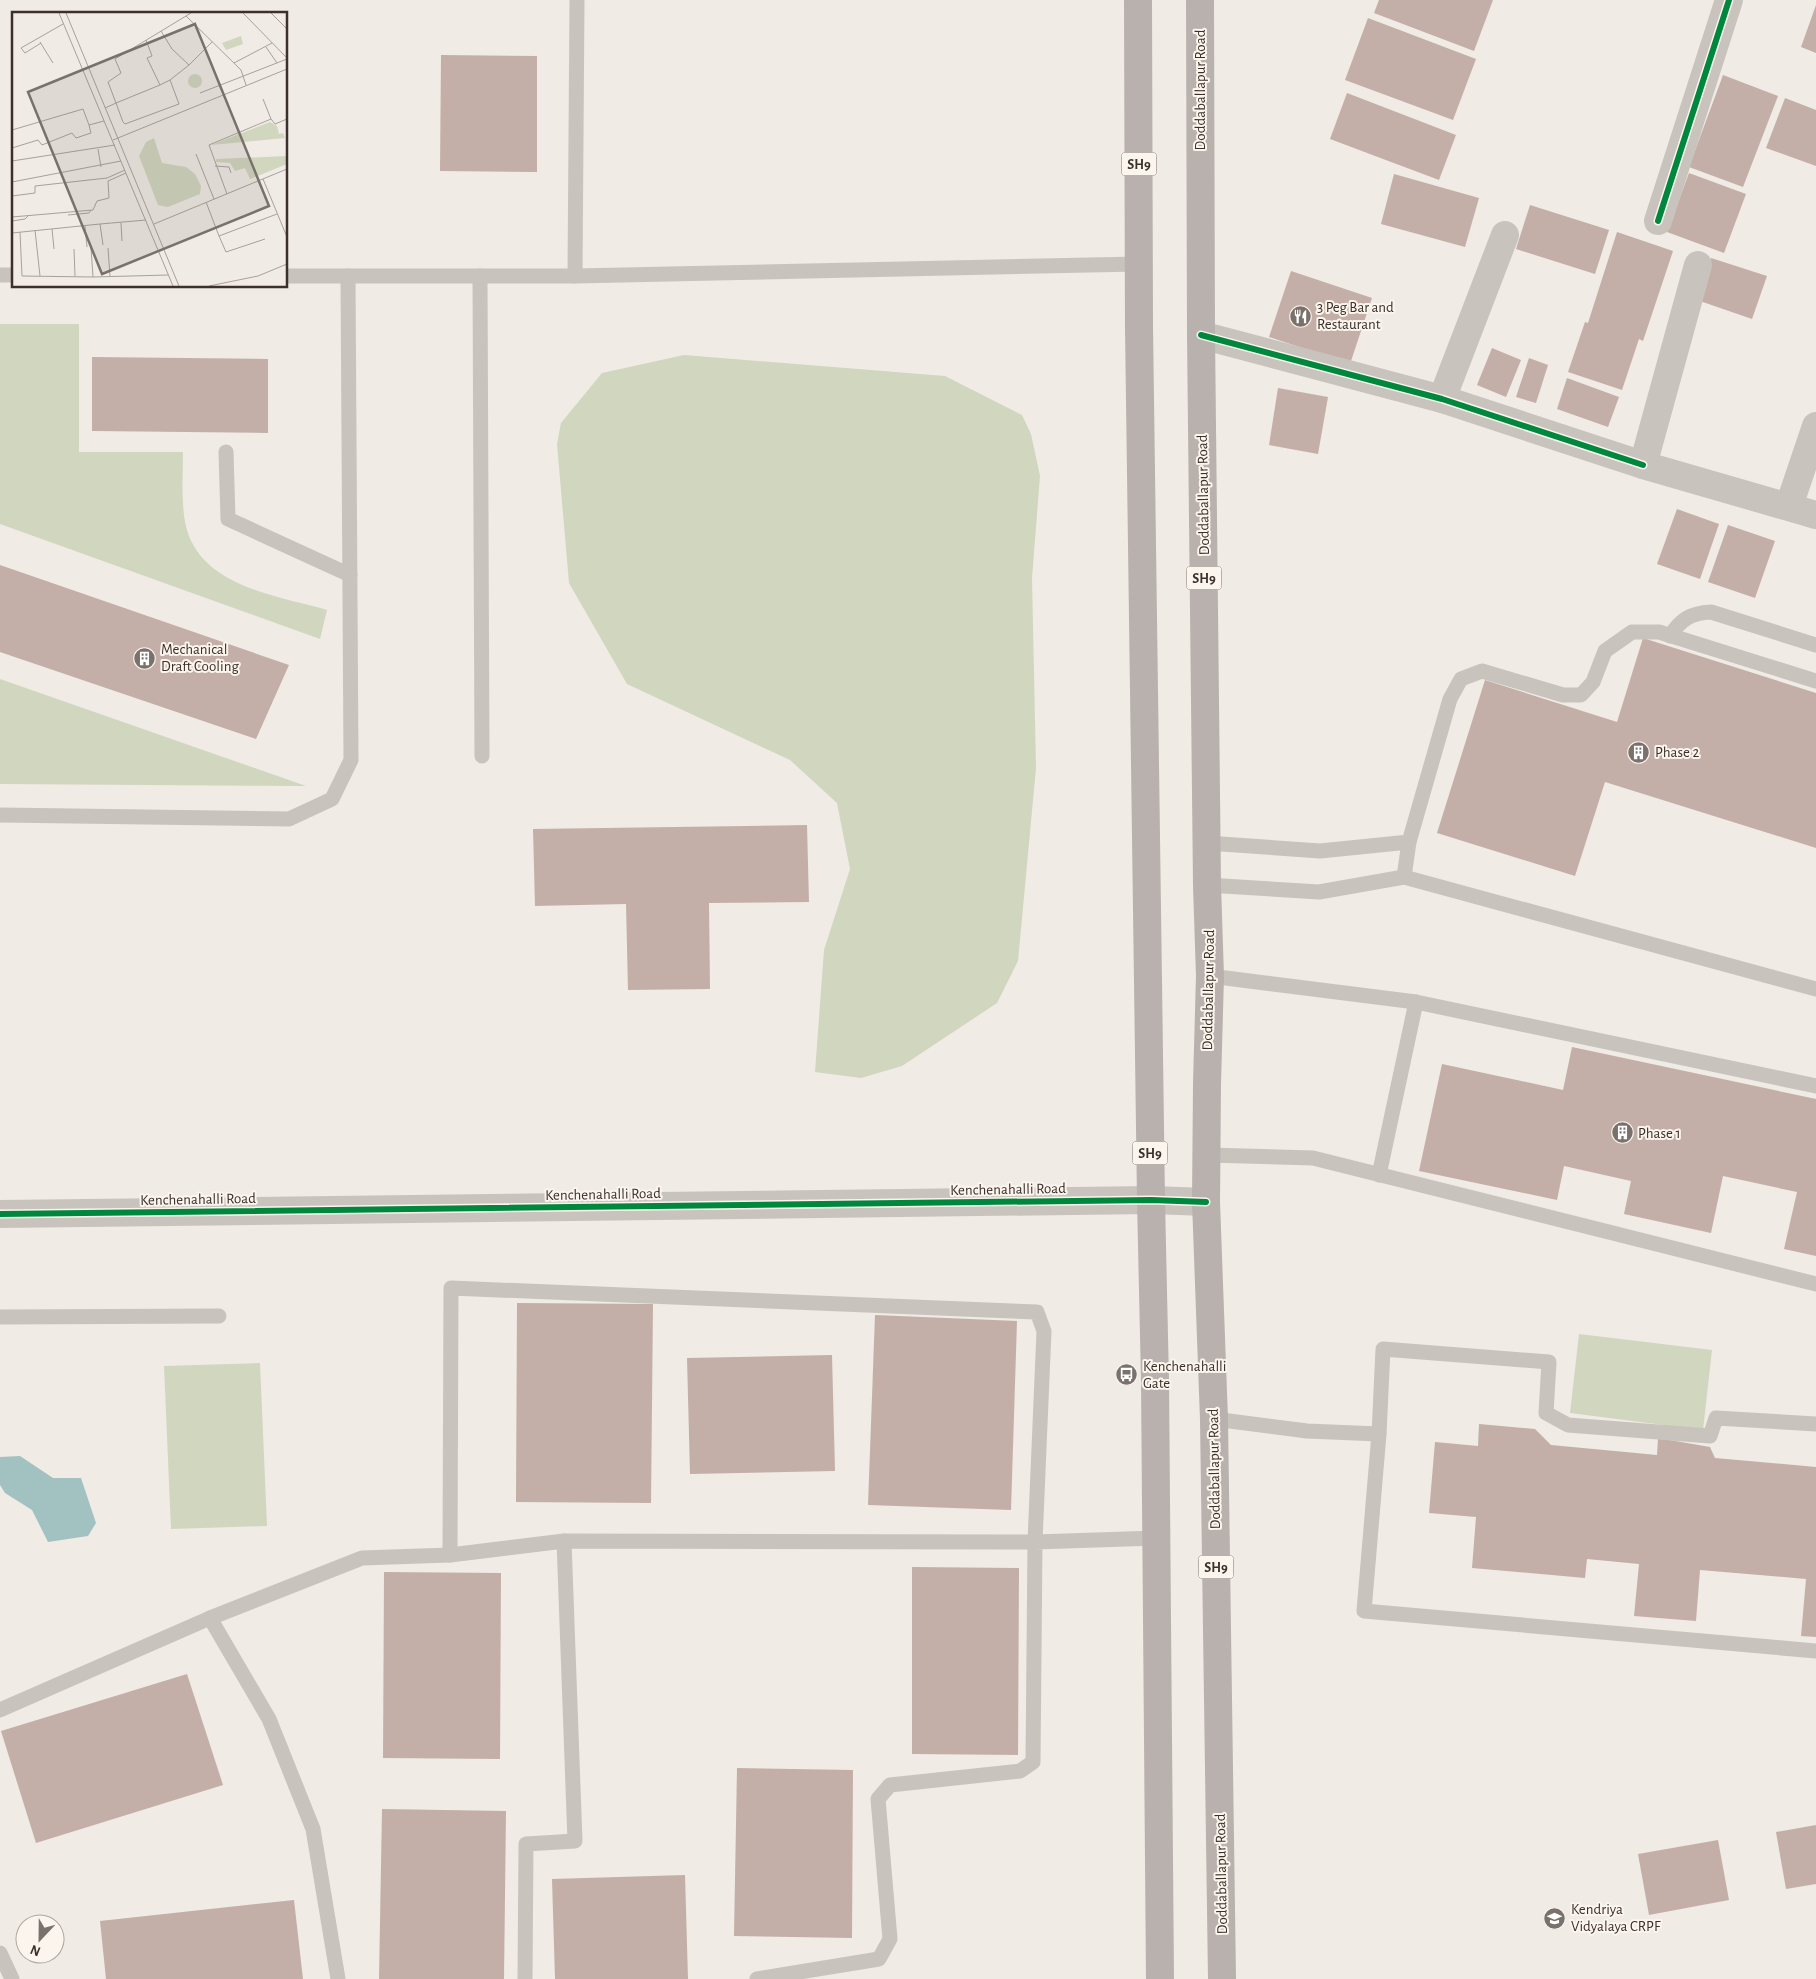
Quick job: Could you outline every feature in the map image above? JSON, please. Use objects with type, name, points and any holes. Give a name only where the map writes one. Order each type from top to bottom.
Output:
[{"type":"main road","name":"SH9","points":[[1138,0],[1139,264],[1157,1538],[1160,1979]]},
{"type":"main road","name":"Doddaballapur Road","points":[[1200,0],[1201,335],[1207,885],[1210,976],[1206,1202],[1214,1419],[1222,1979]]},
{"type":"street","points":[[1658,221],[1729,0]]},
{"type":"street","points":[[1442,399],[1505,234]]},
{"type":"street","points":[[1643,465],[1698,266]]},
{"type":"street","points":[[1201,335],[1442,399],[1643,465],[1816,515]]},
{"type":"street","points":[[1789,506],[1816,426]]},
{"type":"street","name":"Kenchenahalli Road","points":[[0,1214],[1151,1200],[1206,1202]]},
{"type":"lane","points":[[575,276],[577,0]]},
{"type":"lane","points":[[288,276],[575,276],[1139,264]]},
{"type":"lane","points":[[0,815],[289,819],[332,799],[351,760],[348,276]]},
{"type":"lane","points":[[480,276],[482,756]]},
{"type":"lane","points":[[226,452],[228,520],[350,575]]},
{"type":"lane","points":[[1670,636],[1677,624],[1688,616],[1711,612],[1816,645]]},
{"type":"lane","points":[[1404,877],[1410,842],[1450,699],[1461,679],[1482,670],[1563,695],[1581,695],[1593,682],[1605,652],[1632,632],[1659,632],[1816,681]]},
{"type":"lane","points":[[1207,844],[1320,851],[1410,842]]},
{"type":"lane","points":[[1207,885],[1320,892],[1404,877],[1816,989]]},
{"type":"lane","points":[[1210,976],[1416,1002],[1816,1086]]},
{"type":"lane","points":[[1379,1175],[1416,1002]]},
{"type":"lane","points":[[1206,1155],[1313,1158],[1816,1284]]},
{"type":"lane","points":[[450,1555],[451,1288],[1037,1312],[1044,1331],[1035,1542],[1033,1762],[1020,1771],[890,1785],[878,1799],[890,1940],[879,1959],[758,1979]]},
{"type":"lane","points":[[0,1317],[219,1316]]},
{"type":"lane","points":[[1816,1424],[1716,1418],[1710,1436],[1568,1425],[1546,1413],[1549,1362],[1383,1349],[1379,1434],[1364,1611],[1816,1651]]},
{"type":"lane","points":[[1214,1419],[1307,1431],[1379,1434]]},
{"type":"lane","points":[[0,1710],[210,1618],[362,1558],[450,1555],[564,1541],[1035,1542],[1157,1538]]},
{"type":"lane","points":[[524,1979],[526,1844],[575,1841],[564,1541]]},
{"type":"lane","points":[[210,1618],[269,1719],[312,1829],[338,1979]]},
{"type":"lane","points":[[0,1953],[12,1979]]},
{"type":"green space","points":[[0,324],[79,324],[79,452],[183,452],[184,513],[192,544],[205,561],[221,574],[241,584],[285,599],[327,610],[320,639],[0,524]]},
{"type":"green space","points":[[684,355],[945,376],[1022,415],[1031,434],[1040,476],[1032,578],[1036,768],[1018,961],[997,1003],[902,1066],[861,1078],[815,1072],[824,950],[850,869],[837,803],[790,760],[627,684],[569,583],[557,444],[561,423],[602,373]]},
{"type":"green space","points":[[0,679],[306,786],[0,784]]},
{"type":"green space","points":[[1579,1334],[1712,1350],[1703,1430],[1570,1413]]},
{"type":"green space","points":[[260,1363],[267,1526],[171,1529],[164,1366]]},
{"type":"water","points":[[20,1456],[53,1478],[81,1478],[96,1523],[88,1536],[48,1542],[32,1510],[5,1493],[0,1485],[0,1457]]},
{"type":"building","points":[[1379,0],[1493,0],[1474,51],[1374,13]]},
{"type":"building","points":[[1816,5],[1816,53],[1801,47]]},
{"type":"building","points":[[1368,18],[1476,59],[1453,120],[1345,80]]},
{"type":"building","points":[[441,55],[537,56],[537,172],[440,171]]},
{"type":"building","points":[[1723,75],[1778,96],[1743,187],[1689,167]]},
{"type":"building","points":[[1347,93],[1456,135],[1439,180],[1330,139]]},
{"type":"building","points":[[1785,98],[1816,110],[1816,166],[1766,148]]},
{"type":"building","points":[[1689,173],[1746,194],[1724,253],[1667,232]]},
{"type":"building","points":[[1394,174],[1479,198],[1465,247],[1381,224]]},
{"type":"building","points":[[1530,205],[1609,230],[1595,274],[1516,249]]},
{"type":"building","points":[[1617,232],[1673,251],[1643,341],[1639,339],[1622,390],[1568,372],[1585,322],[1588,323]]},
{"type":"building","points":[[1711,258],[1767,276],[1752,319],[1697,300]]},
{"type":"building","points":[[1291,271],[1372,298],[1350,364],[1269,337]]},
{"type":"building","points":[[1492,348],[1521,360],[1506,397],[1477,385]]},
{"type":"building","points":[[92,357],[268,359],[268,433],[92,431]]},
{"type":"building","points":[[1529,358],[1548,365],[1536,403],[1516,397]]},
{"type":"building","points":[[1567,378],[1619,397],[1608,427],[1557,409]]},
{"type":"building","points":[[1278,388],[1328,397],[1318,454],[1269,445]]},
{"type":"building","points":[[1677,509],[1719,524],[1700,579],[1657,564]]},
{"type":"building","points":[[1728,525],[1775,541],[1755,598],[1708,582]]},
{"type":"building","name":"Mechanical Draft Cooling","points":[[0,565],[289,665],[256,739],[0,652]]},
{"type":"building","name":"Phase 2","points":[[1643,638],[1816,693],[1816,848],[1605,782],[1575,876],[1437,833],[1485,680],[1617,722]]},
{"type":"building","points":[[807,825],[809,902],[709,903],[710,989],[628,990],[626,904],[535,906],[533,829]]},
{"type":"building","name":"Phase 1","points":[[1572,1047],[1816,1099],[1816,1256],[1784,1249],[1797,1192],[1723,1176],[1711,1233],[1624,1214],[1631,1181],[1564,1166],[1557,1200],[1419,1171],[1442,1064],[1563,1090]]},
{"type":"building","points":[[517,1303],[653,1304],[651,1503],[516,1502]]},
{"type":"building","points":[[875,1315],[1017,1321],[1011,1510],[868,1505]]},
{"type":"building","points":[[832,1355],[835,1471],[690,1474],[687,1358]]},
{"type":"building","points":[[1479,1424],[1535,1429],[1551,1445],[1657,1455],[1658,1438],[1710,1447],[1715,1458],[1816,1467],[1816,1637],[1801,1636],[1806,1579],[1700,1570],[1696,1621],[1634,1616],[1639,1564],[1587,1559],[1585,1578],[1472,1568],[1476,1517],[1429,1513],[1435,1442],[1478,1446]]},
{"type":"building","points":[[912,1567],[1019,1568],[1018,1755],[912,1754]]},
{"type":"building","points":[[384,1572],[501,1573],[500,1759],[383,1758]]},
{"type":"building","points":[[187,1674],[223,1785],[36,1843],[1,1731]]},
{"type":"building","points":[[737,1768],[853,1770],[852,1938],[734,1936]]},
{"type":"building","points":[[382,1809],[506,1811],[504,1979],[379,1979]]},
{"type":"building","points":[[1816,1825],[1816,1884],[1786,1889],[1776,1832]]},
{"type":"building","points":[[1718,1840],[1729,1900],[1649,1915],[1638,1854]]},
{"type":"building","points":[[685,1875],[688,1979],[555,1979],[552,1879]]},
{"type":"building","points":[[294,1900],[303,1979],[106,1979],[100,1921]]},
{"type":"cycle path","points":[[1658,221],[1729,0]]},
{"type":"cycle path","points":[[1201,335],[1442,399],[1643,465]]},
{"type":"cycle path","points":[[0,1214],[1151,1200],[1206,1202]]},
{"type":"place","name":"3 Peg Bar and Restaurant","points":[[1301,316]]},
{"type":"place","name":"Mechanical Draft Cooling","points":[[145,658]]},
{"type":"place","name":"Phase 2","points":[[1639,752]]},
{"type":"place","name":"Phase 1","points":[[1622,1133]]},
{"type":"place","name":"Kenchenahalli Gate","points":[[1127,1375]]},
{"type":"place","name":"Kendriya Vidyalaya CRPF","points":[[1555,1918]]}]
